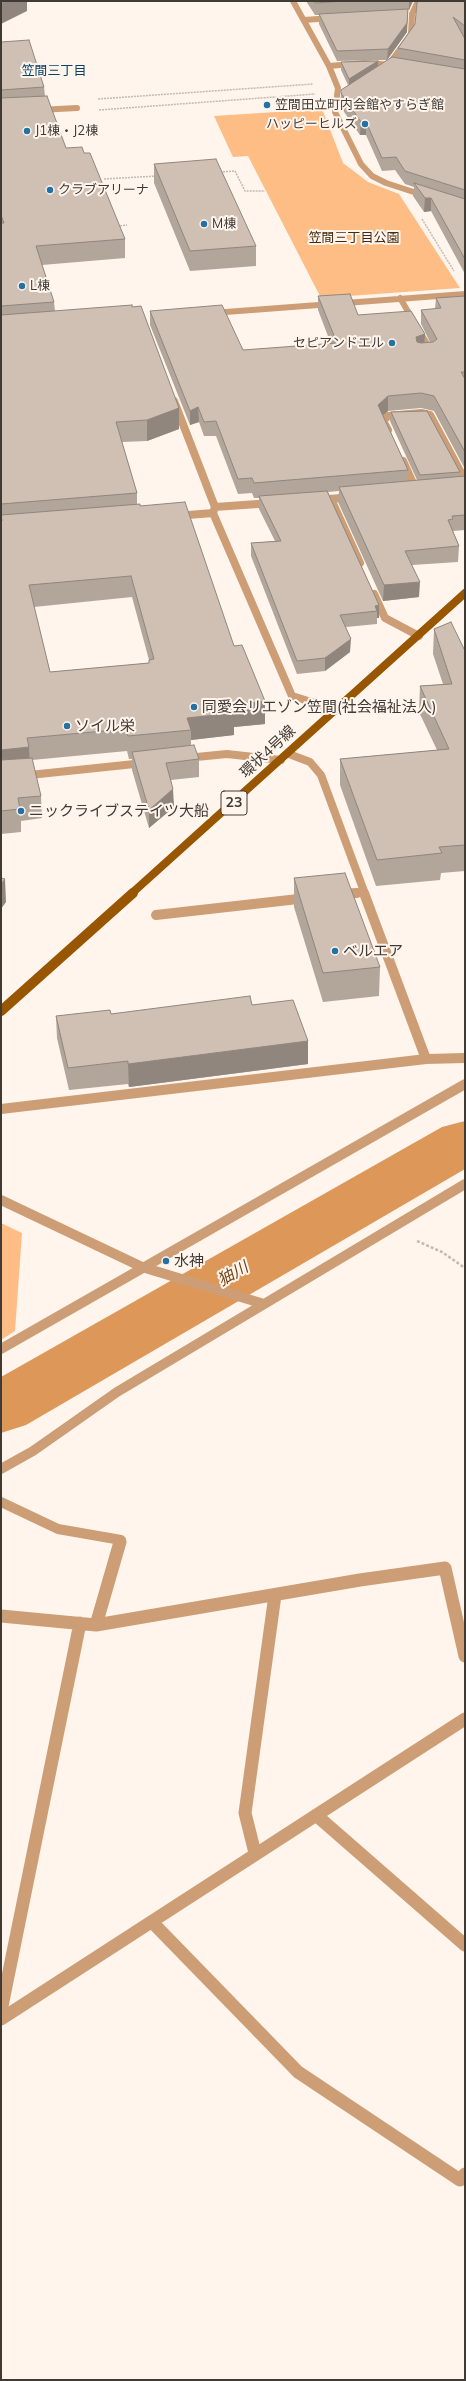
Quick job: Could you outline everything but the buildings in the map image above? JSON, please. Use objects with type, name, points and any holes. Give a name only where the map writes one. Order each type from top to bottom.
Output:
[{"type":"main road","name":"環状4号線","points":[[1,1011],[36,978],[289,754],[334,709],[420,636],[465,593]]},
{"type":"street","points":[[293,1],[329,66],[338,88],[339,98],[336,112],[361,164],[372,176],[404,190],[435,199]]},
{"type":"street","points":[[381,73],[386,69],[388,64],[411,34],[412,14],[418,1]]},
{"type":"street","points":[[404,14],[412,14]]},
{"type":"street","points":[[304,20],[342,18]]},
{"type":"street","points":[[329,66],[388,64],[402,66]]},
{"type":"street","points":[[32,110],[77,108]]},
{"type":"street","points":[[205,314],[465,294]]},
{"type":"street","points":[[400,298],[432,352],[420,353]]},
{"type":"street","points":[[171,391],[214,510],[292,696],[334,709]]},
{"type":"street","points":[[390,435],[383,421],[388,416],[421,413],[430,415],[465,480]]},
{"type":"street","points":[[400,456],[416,490]]},
{"type":"street","points":[[308,501],[362,496]]},
{"type":"street","points":[[332,499],[363,569]]},
{"type":"street","points":[[166,517],[277,503]]},
{"type":"street","points":[[369,583],[384,618],[420,636]]},
{"type":"street","points":[[180,759],[227,754],[281,760]]},
{"type":"street","points":[[289,754],[310,762],[321,776],[426,1059]]},
{"type":"street","points":[[1,778],[157,761]]},
{"type":"street","points":[[156,915],[364,892]]},
{"type":"street","points":[[1,1108],[426,1059],[465,1058]]},
{"type":"street","points":[[1,1349],[142,1267],[248,1209],[465,1084]]},
{"type":"street","points":[[1,1469],[33,1451],[117,1392],[465,1184]]},
{"type":"street","points":[[1,1200],[142,1267],[264,1304]]},
{"type":"street","points":[[1,1502],[58,1529],[122,1540],[96,1625]]},
{"type":"street","points":[[1,1616],[96,1625],[445,1568],[465,1656]]},
{"type":"street","points":[[255,1854],[245,1813],[275,1595]]},
{"type":"street","points":[[1,2011],[80,1623]]},
{"type":"street","points":[[1,2019],[465,1719]]},
{"type":"street","points":[[316,1815],[465,1945]]},
{"type":"street","points":[[152,1922],[214,1988],[298,2072],[460,2180],[465,2174]]},
{"type":"path","points":[[98,99],[324,83],[323,94]]},
{"type":"path","points":[[96,110],[323,94],[339,98]]},
{"type":"path","points":[[219,172],[235,171],[245,191],[265,191]]},
{"type":"path","points":[[104,179],[158,176]]},
{"type":"path","points":[[404,190],[457,277]]},
{"type":"path","points":[[111,226],[127,225]]},
{"type":"path","points":[[392,1228],[442,1252],[465,1268]]},
{"type":"green space","name":"笠間三丁目公園","points":[[322,109],[343,163],[368,182],[399,194],[460,288],[321,298],[248,156],[233,157],[214,116]]},
{"type":"green space","points":[[1,1223],[22,1233],[15,1331],[1,1340]]},
{"type":"waterway","name":"㹨川","points":[[1,1408],[152,1323],[465,1141]]},
{"type":"place","name":"笠間田立町内会館やすらぎ館","points":[[267,105]]},
{"type":"place","name":"ハッピーヒルズ","points":[[365,124]]},
{"type":"place","name":"J1棟・J2棟","points":[[27,131]]},
{"type":"place","name":"クラブアリーナ","points":[[50,190]]},
{"type":"place","name":"M棟","points":[[204,224]]},
{"type":"place","name":"L棟","points":[[22,286]]},
{"type":"place","name":"セピアンドエル","points":[[392,343]]},
{"type":"place","name":"同愛会リエゾン笠間(社会福祉法人)","points":[[194,707]]},
{"type":"place","name":"ソイル栄","points":[[67,726]]},
{"type":"place","name":"ニックライブステイツ大船","points":[[21,811]]},
{"type":"place","name":"ベルエア","points":[[335,951]]},
{"type":"place","name":"水神","points":[[166,1261]]},
{"type":"district","name":"笠間三丁目","points":[[54,71]]}]
